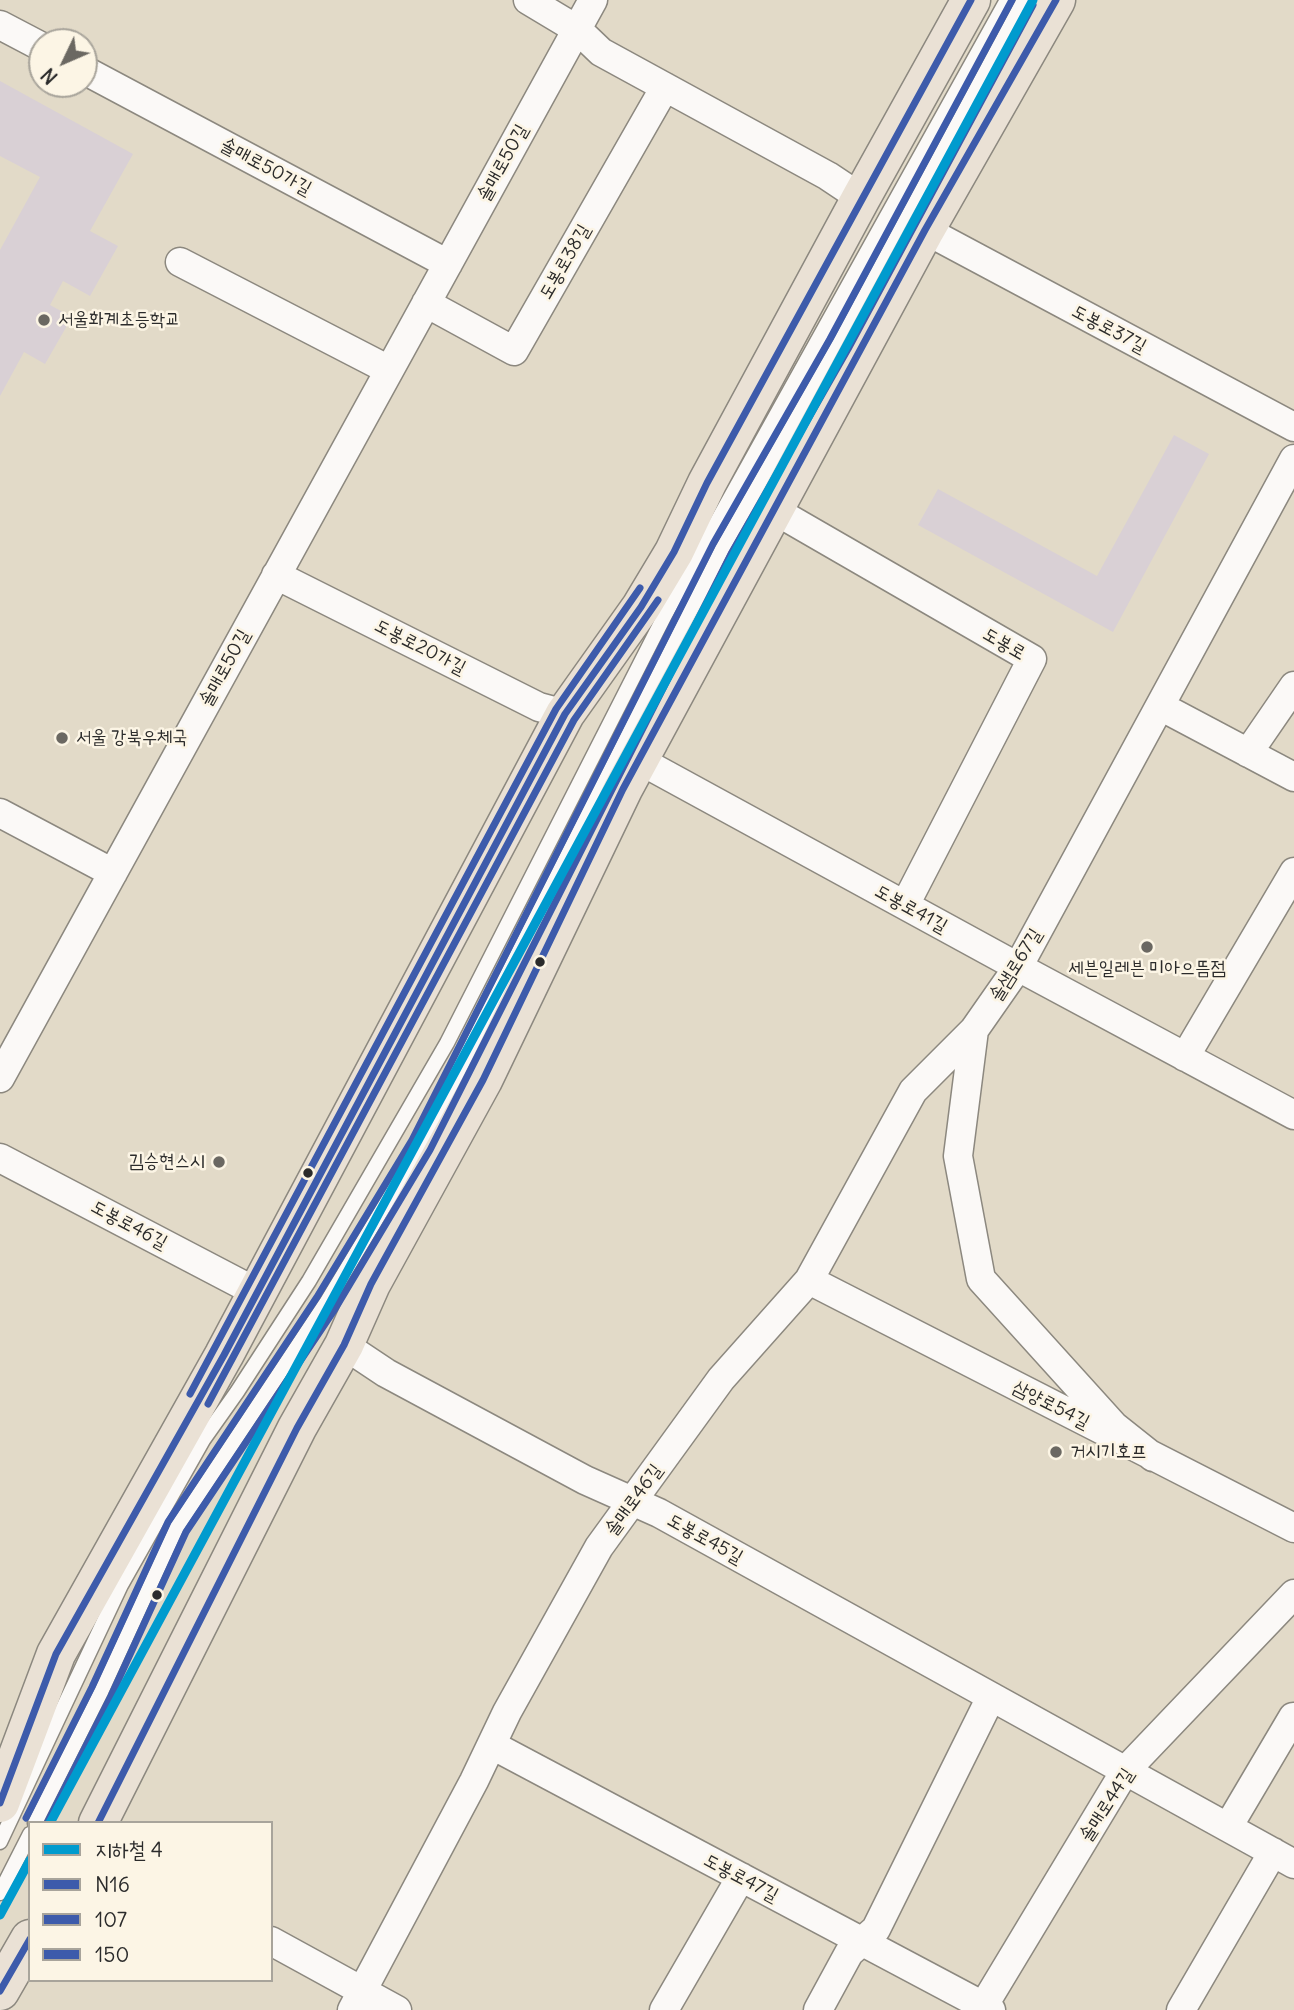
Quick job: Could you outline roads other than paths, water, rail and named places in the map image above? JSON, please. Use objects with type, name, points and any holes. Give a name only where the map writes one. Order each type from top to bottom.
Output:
[{"type":"main road","points":[[2,1796],[56,1654],[258,1293],[565,715],[641,607],[674,552],[707,483],[971,0]]},
{"type":"main road","points":[[99,1821],[297,1428],[344,1345],[371,1284],[482,1080],[639,760],[925,230],[1056,0]]},
{"type":"main road","points":[[0,1991],[28,1942]]},
{"type":"street","points":[[528,0],[578,30],[601,52],[828,176],[861,198]]},
{"type":"street","points":[[578,30],[593,0]]},
{"type":"street","points":[[0,25],[28,40]]},
{"type":"street","name":"솔매로50길","points":[[0,1078],[578,30]]},
{"type":"street","name":"솔매로50가길","points":[[98,77],[447,264]]},
{"type":"street","name":"도봉로38길","points":[[426,303],[514,351],[665,87]]},
{"type":"street","name":"도봉로37길","points":[[925,230],[1294,427]]},
{"type":"street","points":[[180,262],[389,370]]},
{"type":"street","name":"솔샘로67길","points":[[1153,1457],[1114,1426],[981,1279],[958,1156],[974,1030],[1018,967],[1294,459]]},
{"type":"street","name":"도봉로","points":[[774,510],[1032,659],[905,905]]},
{"type":"street","name":"도봉로20가길","points":[[276,575],[539,707],[565,715]]},
{"type":"street","points":[[1248,753],[1294,686]]},
{"type":"street","points":[[1160,706],[1294,777]]},
{"type":"street","name":"도봉로41길","points":[[639,760],[1294,1115]]},
{"type":"street","points":[[0,813],[113,873]]},
{"type":"street","points":[[1185,1057],[1294,872]]},
{"type":"street","name":"솔매로46길","points":[[357,2000],[507,1712],[599,1547],[721,1379],[809,1279],[913,1091],[974,1030]]},
{"type":"street","name":"도봉로46길","points":[[0,1158],[258,1293]]},
{"type":"street","name":"삼양로54길","points":[[809,1279],[1294,1528]]},
{"type":"street","name":"도봉로45길","points":[[344,1345],[398,1380],[585,1480],[659,1513],[1283,1858]]},
{"type":"street","name":"솔매로44길","points":[[985,2009],[1125,1771],[1294,1594]]},
{"type":"street","points":[[818,2010],[849,1953],[876,1928],[991,1697]]},
{"type":"street","points":[[1228,1827],[1293,1717]]},
{"type":"street","name":"도봉로47길","points":[[492,1745],[985,2009]]},
{"type":"street","points":[[1181,2010],[1283,1858]]},
{"type":"street","points":[[664,2010],[741,1877]]},
{"type":"street","points":[[273,1942],[357,2000],[397,2010]]},
{"type":"lane","points":[[0,1842],[121,1586],[203,1440],[309,1281],[447,1043],[665,615],[1007,0]]},
{"type":"lane","points":[[36,1821],[101,1692],[177,1527],[326,1303],[421,1144],[722,549],[839,344],[1024,0]]},
{"type":"lane","points":[[0,1893],[28,1838]]},
{"type":"metro line","name":"4","points":[[51,1821],[1033,0]]},
{"type":"metro line","name":"4","points":[[0,1915],[28,1864]]},
{"type":"place","name":"서울화계초등학교","points":[[44,320]]},
{"type":"place","name":"서울 강북우체국","points":[[62,738]]},
{"type":"place","name":"세븐일레븐 미아으뜸점","points":[[1147,947]]},
{"type":"place","name":"김승현스시","points":[[219,1162]]},
{"type":"place","name":"거시기호프","points":[[1056,1452]]}]
